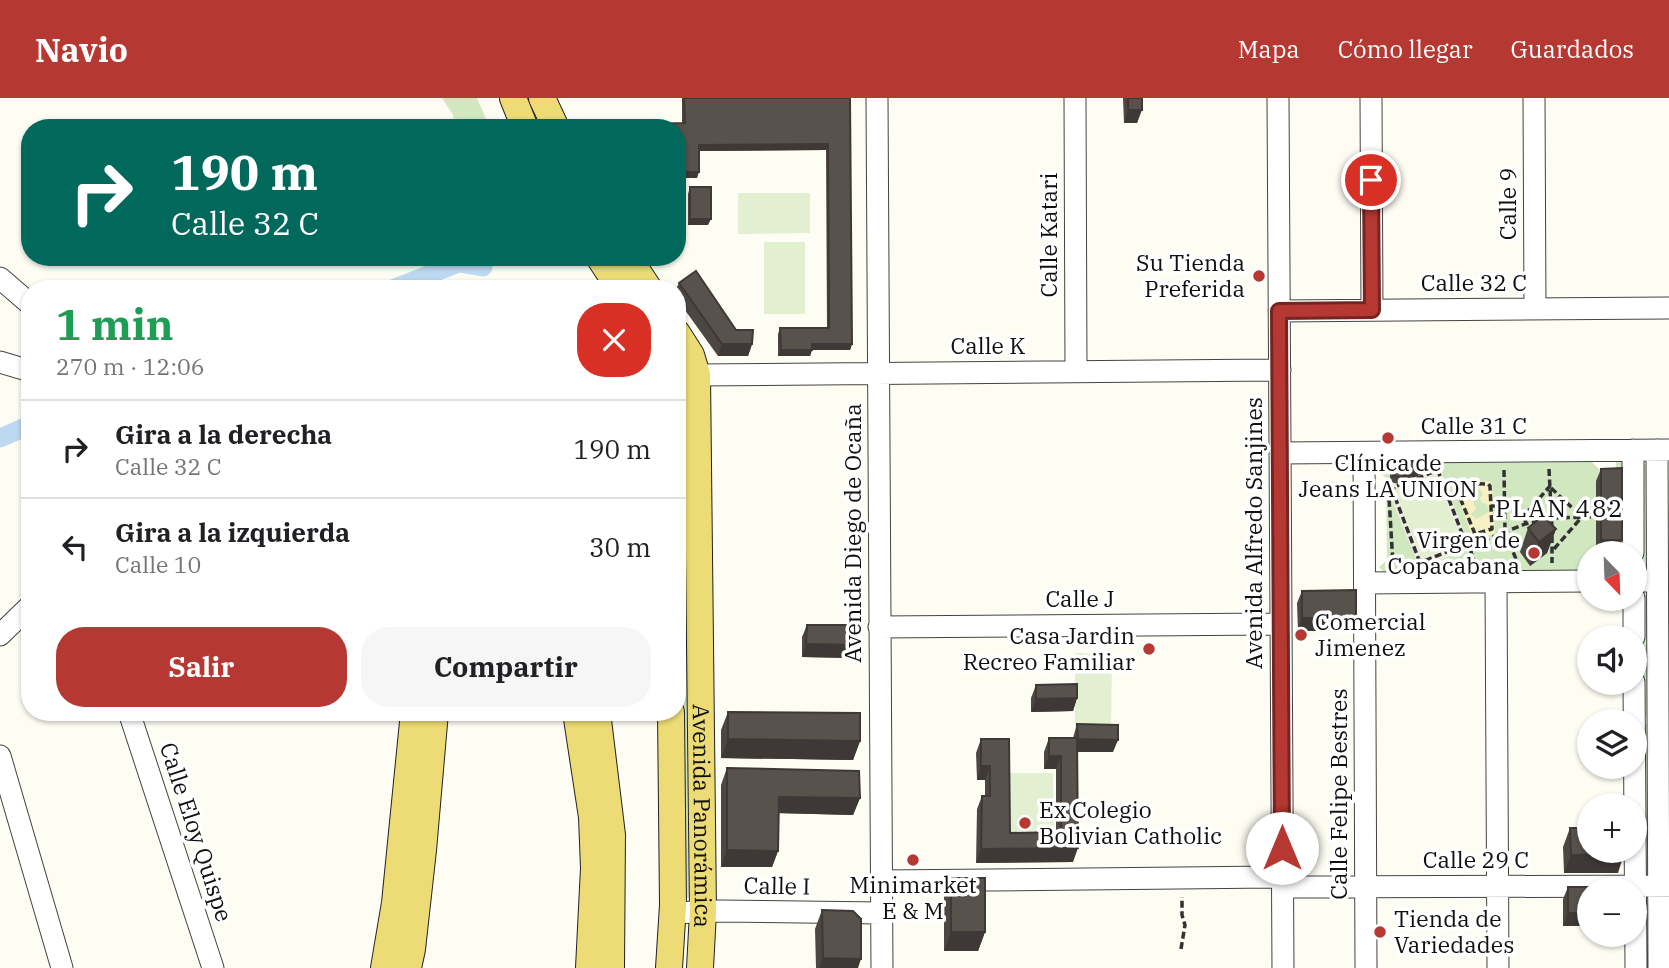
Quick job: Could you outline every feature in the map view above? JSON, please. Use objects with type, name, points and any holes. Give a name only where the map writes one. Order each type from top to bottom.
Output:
[{"type":"main road","points":[[513,98],[521,119]]},
{"type":"main road","points":[[542,98],[552,119]]},
{"type":"main road","name":"Avenida Panorámica","points":[[686,347],[691,355],[687,375],[703,912],[700,968]]},
{"type":"main road","points":[[384,968],[395,903],[413,721]]},
{"type":"main road","points":[[408,968],[434,721]]},
{"type":"main road","points":[[577,721],[592,817],[602,835],[593,868],[589,968]]},
{"type":"main road","points":[[597,721],[611,968]]},
{"type":"main road","name":"Avenida Panorámica","points":[[669,968],[672,913],[671,721]]},
{"type":"street","name":"Avenida Diego de Ocaña","points":[[877,98],[882,968]]},
{"type":"street","name":"Calle Katari","points":[[1075,98],[1076,371]]},
{"type":"street","name":"Avenida Alfredo Sanjines","points":[[1278,98],[1283,968]]},
{"type":"street","points":[[1371,98],[1372,310]]},
{"type":"street","name":"Calle 9","points":[[1534,98],[1535,309]]},
{"type":"street","points":[[0,278],[21,296]]},
{"type":"street","name":"Calle 32 C","points":[[1279,311],[1669,308]]},
{"type":"street","points":[[0,362],[21,368]]},
{"type":"street","name":"Calle K","points":[[687,375],[1280,370]]},
{"type":"street","points":[[1633,450],[1633,541]]},
{"type":"street","points":[[1659,968],[1664,885],[1657,581],[1663,450]]},
{"type":"street","name":"Calle 31 C","points":[[1280,453],[1663,450]]},
{"type":"street","name":"Calle Felipe Bestres","points":[[1364,453],[1366,968]]},
{"type":"street","points":[[1365,583],[1577,581]]},
{"type":"street","points":[[1647,581],[1657,581]]},
{"type":"street","points":[[1496,582],[1498,968]]},
{"type":"street","points":[[0,635],[21,615]]},
{"type":"street","name":"Calle J","points":[[880,627],[1281,624]]},
{"type":"street","points":[[1634,695],[1636,877]]},
{"type":"street","name":"Calle Eloy Quispe","points":[[132,721],[213,968]]},
{"type":"street","points":[[0,756],[62,968]]},
{"type":"street","points":[[881,881],[1283,882]]},
{"type":"street","name":"Calle 29 C","points":[[1283,882],[1366,887],[1577,886]]},
{"type":"street","name":"Calle I","points":[[672,913],[881,913]]},
{"type":"street","points":[[1636,947],[1636,968]]},
{"type":"path","points":[[1465,541],[1439,470],[1394,487],[1393,492],[1419,560],[1424,561],[1464,545],[1465,541],[1470,539],[1475,564]]},
{"type":"path","points":[[1549,471],[1552,564]]},
{"type":"path","points":[[1504,472],[1505,532],[1518,564]]},
{"type":"path","points":[[1386,481],[1391,507],[1393,564]]},
{"type":"path","points":[[1457,483],[1488,484],[1491,517],[1491,531],[1476,535],[1463,508],[1457,483]]},
{"type":"path","points":[[1542,484],[1559,495],[1582,517]]},
{"type":"path","points":[[1534,533],[1522,517],[1548,488]]},
{"type":"path","points":[[1559,495],[1565,489]]},
{"type":"path","points":[[1491,495],[1499,494]]},
{"type":"path","points":[[1572,508],[1578,502]]},
{"type":"path","points":[[1491,506],[1505,506]]},
{"type":"path","points":[[1491,517],[1500,517]]},
{"type":"path","points":[[1552,551],[1582,517]]},
{"type":"path","points":[[1473,545],[1525,524],[1551,518],[1596,517]]},
{"type":"path","points":[[1543,542],[1552,551]]},
{"type":"path","points":[[1181,895],[1185,925],[1181,949]]},
{"type":"green space","points":[[442,98],[477,98],[486,119],[454,119]]},
{"type":"green space","points":[[738,193],[810,193],[810,233],[738,234]]},
{"type":"green space","points":[[764,242],[805,242],[805,314],[764,314]]},
{"type":"green space","points":[[1623,458],[1626,541],[1577,541],[1577,573],[1385,573],[1379,567],[1387,560],[1386,478],[1373,466],[1374,461],[1442,459],[1446,463],[1592,462],[1602,472],[1616,476],[1616,461]]},
{"type":"green space","points":[[1645,463],[1647,465],[1647,541],[1641,541],[1641,467]]},
{"type":"green space","points":[[1436,473],[1463,543],[1422,559],[1395,489]]},
{"type":"green space","points":[[686,493],[690,897],[685,897],[684,721],[686,721]]},
{"type":"green space","points":[[1647,594],[1650,716],[1647,716],[1647,709],[1643,709],[1643,695],[1647,695],[1647,625],[1641,625],[1641,611],[1647,611]]},
{"type":"green space","points":[[1075,653],[1112,654],[1111,734],[1075,734]]},
{"type":"green space","points":[[1647,724],[1650,724],[1650,876],[1645,876],[1647,793],[1643,793],[1643,779],[1647,779]]},
{"type":"green space","points":[[1010,773],[1053,773],[1054,841],[1010,841]]},
{"type":"sand","points":[[1451,480],[1492,482],[1495,533],[1474,541]],"holes":[[[1477,486],[1483,494],[1480,498],[1482,503],[1487,504],[1489,512],[1476,519],[1471,514],[1476,509],[1472,498],[1465,497],[1464,493]]]},
{"type":"shaded area","points":[[1439,467],[1466,536],[1472,535],[1474,541],[1469,543],[1467,550],[1428,564],[1418,564],[1390,495],[1390,482],[1399,484]],"holes":[[[1436,474],[1462,542],[1422,558],[1395,489]]]},
{"type":"building","points":[[684,98],[850,98],[852,344],[812,344],[812,350],[781,350],[780,328],[829,328],[828,144],[699,145],[699,172],[686,172]]},
{"type":"building","points":[[1128,98],[1142,98],[1142,110],[1128,110]]},
{"type":"building","points":[[690,187],[711,187],[711,219],[690,219]]},
{"type":"building","points":[[696,271],[736,330],[753,330],[752,344],[722,344],[686,293],[686,280],[683,280]]},
{"type":"building","points":[[1393,461],[1440,461],[1401,477],[1393,476]]},
{"type":"building","points":[[1622,468],[1622,540],[1601,540],[1601,469]]},
{"type":"building","points":[[1543,516],[1556,529],[1539,542],[1528,528]]},
{"type":"building","points":[[1356,590],[1356,618],[1302,618],[1302,591]]},
{"type":"building","points":[[807,625],[857,625],[857,645],[806,644]]},
{"type":"building","points":[[1077,684],[1077,698],[1036,699],[1036,685]]},
{"type":"building","points":[[728,712],[860,713],[860,741],[728,739]]},
{"type":"building","points":[[1077,724],[1118,725],[1118,740],[1078,739]]},
{"type":"building","points":[[1049,738],[1077,738],[1078,848],[981,849],[982,796],[990,796],[990,766],[981,766],[981,739],[1009,739],[1010,833],[1061,832],[1061,756],[1049,756]]},
{"type":"building","points":[[727,768],[859,771],[860,798],[779,797],[778,851],[727,850]]},
{"type":"building","points":[[1570,828],[1577,828],[1577,855],[1571,855]]},
{"type":"building","points":[[951,878],[985,878],[985,932],[951,932]]},
{"type":"building","points":[[1568,887],[1577,887],[1577,913],[1568,913]]},
{"type":"building","points":[[822,910],[853,911],[861,919],[861,959],[823,958]]},
{"type":"waterway","points":[[415,280],[451,266]]},
{"type":"waterway","points":[[477,266],[483,267]]},
{"type":"waterway","points":[[0,438],[21,429]]},
{"type":"place","name":"Su Tienda Preferida","points":[[1259,276]]},
{"type":"place","name":"Clínica de Jeans LA UNION","points":[[1388,438]]},
{"type":"place","name":"Virgen de Copacabana","points":[[1534,553]]},
{"type":"place","name":"Comercial Jimenez","points":[[1301,635]]},
{"type":"place","name":"Casa Jardin Recreo Familiar","points":[[1149,649]]},
{"type":"place","name":"Ex Colegio Bolivian Catholic","points":[[1025,823]]},
{"type":"place","name":"Minimarket E & M","points":[[913,860]]},
{"type":"place","name":"Tienda de Variedades","points":[[1380,932]]},
{"type":"district","name":"PLAN 482","points":[[1560,509]]},
{"type":"route","points":[[1282,848],[1279,311],[1372,310],[1371,180]]}]
